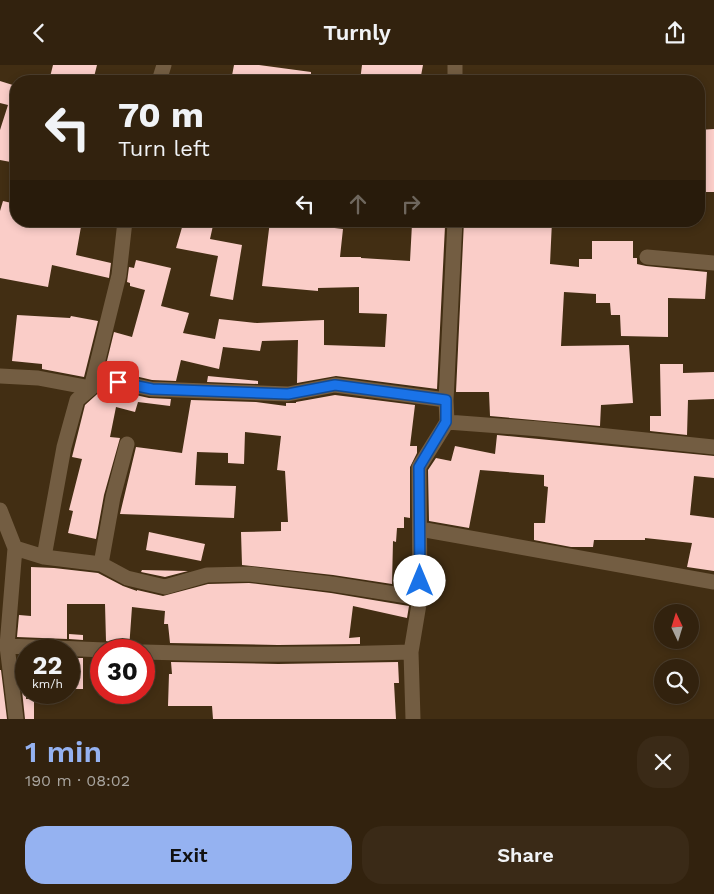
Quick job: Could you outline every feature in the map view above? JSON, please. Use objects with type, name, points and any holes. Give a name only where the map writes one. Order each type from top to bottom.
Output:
[{"type":"street","points":[[91,388],[119,275],[124,227]]},
{"type":"street","points":[[413,719],[411,652],[420,598],[419,467],[446,422],[455,227]]},
{"type":"street","points":[[647,257],[714,263]]},
{"type":"street","points":[[0,376],[38,378],[91,388]]},
{"type":"street","points":[[44,557],[64,447],[77,400],[100,378],[152,389],[278,394],[288,394],[335,385],[446,400]]},
{"type":"street","points":[[446,422],[540,429],[714,447]]},
{"type":"street","points":[[100,564],[126,443]]},
{"type":"street","points":[[0,510],[15,548],[6,592],[7,646],[16,719]]},
{"type":"street","points":[[420,529],[714,582]]},
{"type":"street","points":[[15,548],[44,557],[100,564],[127,578],[165,587],[207,575],[249,574],[332,583],[420,598]]},
{"type":"street","points":[[7,646],[90,649]]},
{"type":"street","points":[[155,652],[321,655],[411,652]]},
{"type":"building","points":[[53,65],[97,65],[94,75],[50,75]]},
{"type":"building","points":[[234,65],[259,65],[311,72],[311,75],[232,75]]},
{"type":"building","points":[[362,65],[423,65],[421,75],[361,75]]},
{"type":"building","points":[[0,81],[10,84],[10,162],[0,160],[0,130],[8,105],[0,103]]},
{"type":"building","points":[[714,129],[714,192],[705,192],[705,130]]},
{"type":"building","points":[[3,201],[10,203],[10,227],[81,227],[76,255],[111,263],[109,278],[52,265],[48,287],[0,278],[0,211]]},
{"type":"building","points":[[182,227],[213,227],[210,239],[242,245],[233,300],[210,296],[218,256],[176,248]]},
{"type":"building","points":[[269,227],[326,227],[343,229],[340,257],[410,261],[412,227],[445,227],[437,389],[336,376],[297,383],[298,340],[262,341],[260,351],[223,347],[219,369],[181,360],[176,381],[152,380],[105,369],[114,332],[132,337],[145,290],[130,286],[130,283],[127,282],[129,267],[134,268],[136,260],[171,268],[161,306],[189,313],[183,333],[215,339],[219,319],[257,323],[324,320],[324,345],[385,347],[387,314],[359,313],[359,287],[318,288],[318,291],[262,286]]},
{"type":"building","points":[[464,227],[552,227],[550,264],[579,267],[579,259],[592,259],[592,241],[633,241],[633,258],[637,258],[637,264],[707,272],[705,299],[668,298],[668,337],[621,336],[620,315],[611,315],[610,303],[596,303],[596,294],[564,292],[561,346],[629,345],[633,403],[601,405],[600,426],[490,416],[489,392],[456,392]]},
{"type":"building","points":[[17,315],[70,318],[71,316],[98,321],[84,377],[42,369],[42,364],[12,361]]},
{"type":"building","points":[[660,364],[683,364],[683,373],[714,372],[714,399],[688,400],[687,435],[650,431],[650,416],[661,416]]},
{"type":"building","points":[[208,376],[258,381],[258,384],[207,382]]},
{"type":"building","points":[[104,388],[149,398],[171,399],[170,406],[138,402],[135,412],[116,407],[110,437],[120,438],[104,495],[96,539],[68,533],[73,511],[69,510],[82,459],[72,457],[85,405]]},
{"type":"building","points":[[335,395],[415,405],[410,446],[417,446],[417,453],[410,467],[410,518],[404,517],[404,528],[397,528],[396,542],[393,541],[392,584],[333,575],[242,565],[241,532],[281,531],[281,522],[288,522],[285,471],[277,470],[281,436],[245,432],[244,464],[228,463],[228,453],[197,452],[195,485],[236,486],[234,518],[120,514],[136,447],[182,453],[191,400],[256,402],[286,406],[286,403],[296,403]]},
{"type":"building","points":[[497,435],[714,456],[714,478],[694,476],[690,515],[714,518],[714,571],[687,567],[692,543],[645,538],[645,540],[594,540],[593,547],[571,547],[534,540],[534,523],[545,523],[548,487],[544,486],[544,475],[480,470],[469,528],[429,521],[428,470],[436,458],[451,461],[455,446],[495,454]]},
{"type":"building","points":[[149,532],[205,544],[201,561],[146,550]]},
{"type":"building","points":[[31,567],[98,573],[137,591],[163,596],[208,584],[249,583],[331,593],[409,606],[407,618],[353,606],[349,638],[360,637],[360,644],[170,643],[168,624],[164,624],[165,611],[132,607],[130,639],[106,639],[105,604],[67,604],[67,639],[17,637],[19,615],[31,616]]},
{"type":"building","points":[[142,570],[188,571],[165,577],[141,572]]},
{"type":"building","points":[[69,634],[83,635],[83,640],[69,639]]},
{"type":"building","points":[[80,658],[83,658],[83,689],[80,689]]},
{"type":"building","points":[[171,662],[278,664],[398,662],[399,683],[394,683],[396,719],[213,719],[212,706],[168,706],[169,674],[172,674]]},
{"type":"building","points":[[1,670],[7,719],[0,719]]},
{"type":"building","points":[[23,704],[34,704],[34,719],[25,719]]},
{"type":"route","points":[[118,382],[152,389],[288,394],[335,385],[446,400],[446,422],[419,467],[420,581]]}]
